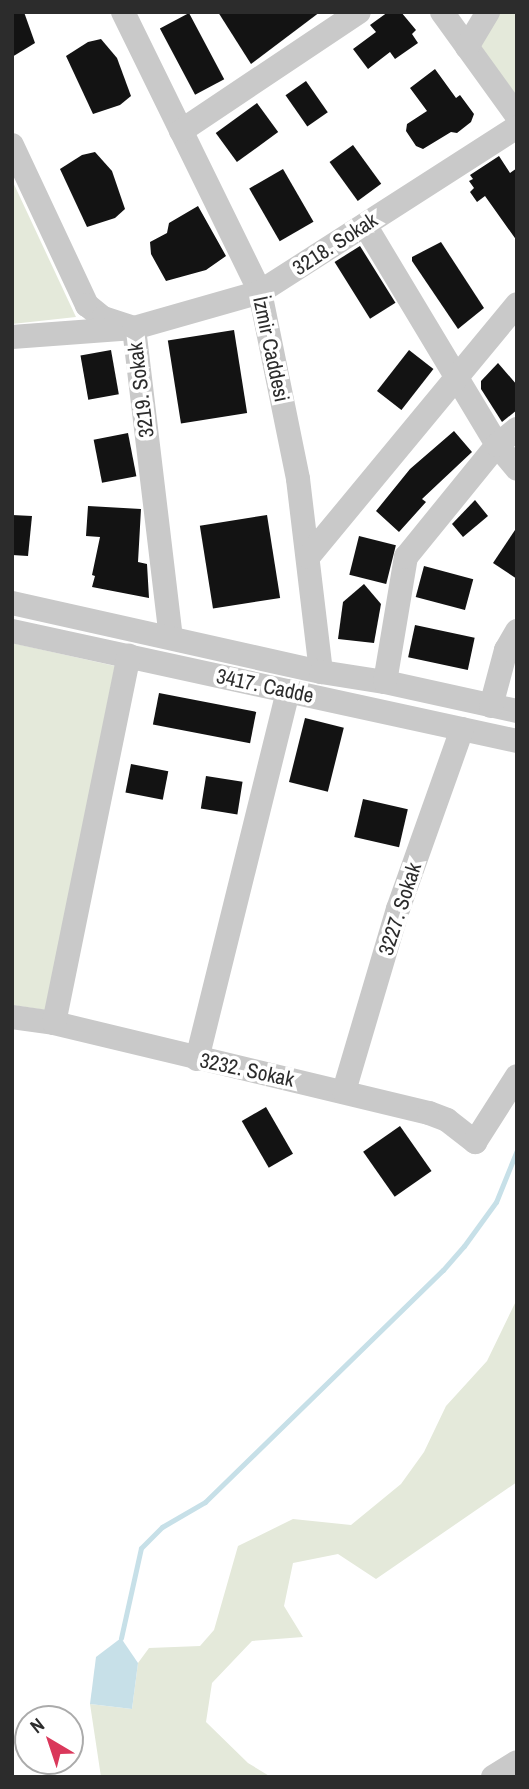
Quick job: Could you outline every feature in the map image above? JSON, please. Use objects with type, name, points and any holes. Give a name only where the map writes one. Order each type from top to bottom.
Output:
[{"type":"street","name":"İzmir Caddesi","points":[[123,12],[260,292],[298,479],[321,672]]},
{"type":"street","points":[[181,131],[359,12]]},
{"type":"street","points":[[442,12],[517,116]]},
{"type":"street","points":[[467,47],[488,12]]},
{"type":"street","name":"3218. Sokak","points":[[12,337],[134,328],[260,292],[517,127]]},
{"type":"street","name":"3219. Sokak","points":[[12,145],[87,305],[103,318],[134,328],[171,638]]},
{"type":"street","points":[[365,225],[497,445],[517,469]]},
{"type":"street","points":[[308,557],[517,304]]},
{"type":"street","points":[[385,682],[406,557],[497,445],[517,429]]},
{"type":"street","name":"3417. Cadde","points":[[12,603],[321,672],[385,682],[517,711]]},
{"type":"street","name":"3417. Cadde","points":[[12,631],[517,741]]},
{"type":"street","points":[[491,706],[506,650],[517,631]]},
{"type":"street","points":[[54,1023],[129,656]]},
{"type":"street","points":[[197,1059],[288,691]]},
{"type":"street","name":"3227. Sokak","points":[[344,1091],[398,909],[463,729]]},
{"type":"street","name":"3232. Sokak","points":[[12,1017],[54,1023],[429,1113],[447,1120],[475,1142],[517,1076]]},
{"type":"street","points":[[493,1777],[517,1762]]},
{"type":"shaded area","points":[[499,12],[517,12],[517,96],[479,45]]},
{"type":"shaded area","points":[[12,180],[76,317],[12,324]]},
{"type":"shaded area","points":[[12,643],[115,666],[46,1010],[12,1005]]},
{"type":"shaded area","points":[[517,1299],[517,1482],[376,1579],[338,1554],[293,1563],[284,1606],[303,1637],[252,1641],[212,1683],[206,1722],[248,1763],[271,1777],[101,1777],[90,1704],[132,1709],[138,1663],[149,1648],[200,1646],[214,1630],[238,1546],[293,1519],[351,1525],[401,1484],[424,1452],[446,1406],[487,1361]]},
{"type":"water","points":[[121,1638],[138,1663],[132,1709],[90,1704],[96,1657]]},
{"type":"building","points":[[12,12],[24,12],[35,43],[12,57]]},
{"type":"building","points":[[218,12],[320,12],[251,64]]},
{"type":"building","points":[[388,12],[401,12],[416,30],[412,34],[418,43],[395,59],[390,52],[368,69],[353,49],[376,32],[370,25]]},
{"type":"building","points":[[189,13],[224,79],[195,95],[160,28]]},
{"type":"building","points":[[101,39],[117,58],[131,96],[120,105],[93,114],[66,56],[88,42]]},
{"type":"building","points":[[435,69],[456,98],[460,95],[474,114],[471,122],[457,133],[451,132],[423,149],[416,146],[406,131],[407,124],[427,111],[410,88]]},
{"type":"building","points":[[306,81],[328,112],[307,126],[286,95]]},
{"type":"building","points":[[257,103],[278,132],[237,162],[216,133]]},
{"type":"building","points":[[353,145],[381,184],[358,201],[330,162]]},
{"type":"building","points":[[95,152],[112,171],[125,209],[115,218],[87,227],[60,169],[82,155]]},
{"type":"building","points":[[499,156],[510,173],[517,168],[517,241],[485,196],[477,202],[470,192],[474,188],[469,181],[473,179],[470,175]]},
{"type":"building","points":[[283,169],[314,222],[280,241],[249,188]]},
{"type":"building","points":[[198,206],[226,256],[206,270],[166,281],[151,254],[150,242],[167,233],[169,223]]},
{"type":"building","points":[[441,242],[484,308],[458,329],[412,261],[412,257]]},
{"type":"building","points":[[360,246],[396,303],[370,319],[335,262]]},
{"type":"building","points":[[234,330],[247,413],[181,423],[168,340]]},
{"type":"building","points":[[111,350],[119,394],[88,400],[80,355]]},
{"type":"building","points":[[409,350],[433,369],[401,410],[377,391]]},
{"type":"building","points":[[498,363],[517,385],[517,410],[502,422],[481,389],[481,381]]},
{"type":"building","points":[[454,431],[472,452],[422,499],[426,502],[399,532],[376,511],[410,469]]},
{"type":"building","points":[[128,433],[136,476],[102,483],[94,440]]},
{"type":"building","points":[[475,500],[488,516],[463,537],[452,524]]},
{"type":"building","points":[[88,506],[141,509],[138,562],[147,564],[149,598],[92,587],[100,537],[86,536]]},
{"type":"building","points":[[12,515],[32,516],[28,556],[12,555]]},
{"type":"building","points":[[267,515],[280,598],[213,609],[200,526]]},
{"type":"building","points":[[517,527],[517,579],[493,563]]},
{"type":"building","points":[[359,536],[396,545],[386,584],[349,575]]},
{"type":"building","points":[[424,566],[473,579],[465,610],[416,597]]},
{"type":"building","points":[[364,584],[381,604],[374,643],[338,639],[343,602]]},
{"type":"building","points":[[415,625],[475,638],[468,670],[408,657]]},
{"type":"building","points":[[159,693],[256,712],[250,743],[153,724]]},
{"type":"building","points":[[305,718],[344,728],[328,792],[289,782]]},
{"type":"building","points":[[131,764],[168,771],[163,800],[125,792]]},
{"type":"building","points":[[206,776],[243,782],[237,814],[201,809]]},
{"type":"building","points":[[363,799],[408,809],[399,847],[354,837]]},
{"type":"building","points":[[266,1107],[293,1154],[269,1168],[242,1121]]},
{"type":"building","points":[[400,1126],[432,1171],[395,1197],[363,1152]]},
{"type":"waterway","points":[[121,1638],[141,1548],[162,1527],[205,1502],[443,1270],[496,1202],[517,1150]]}]
